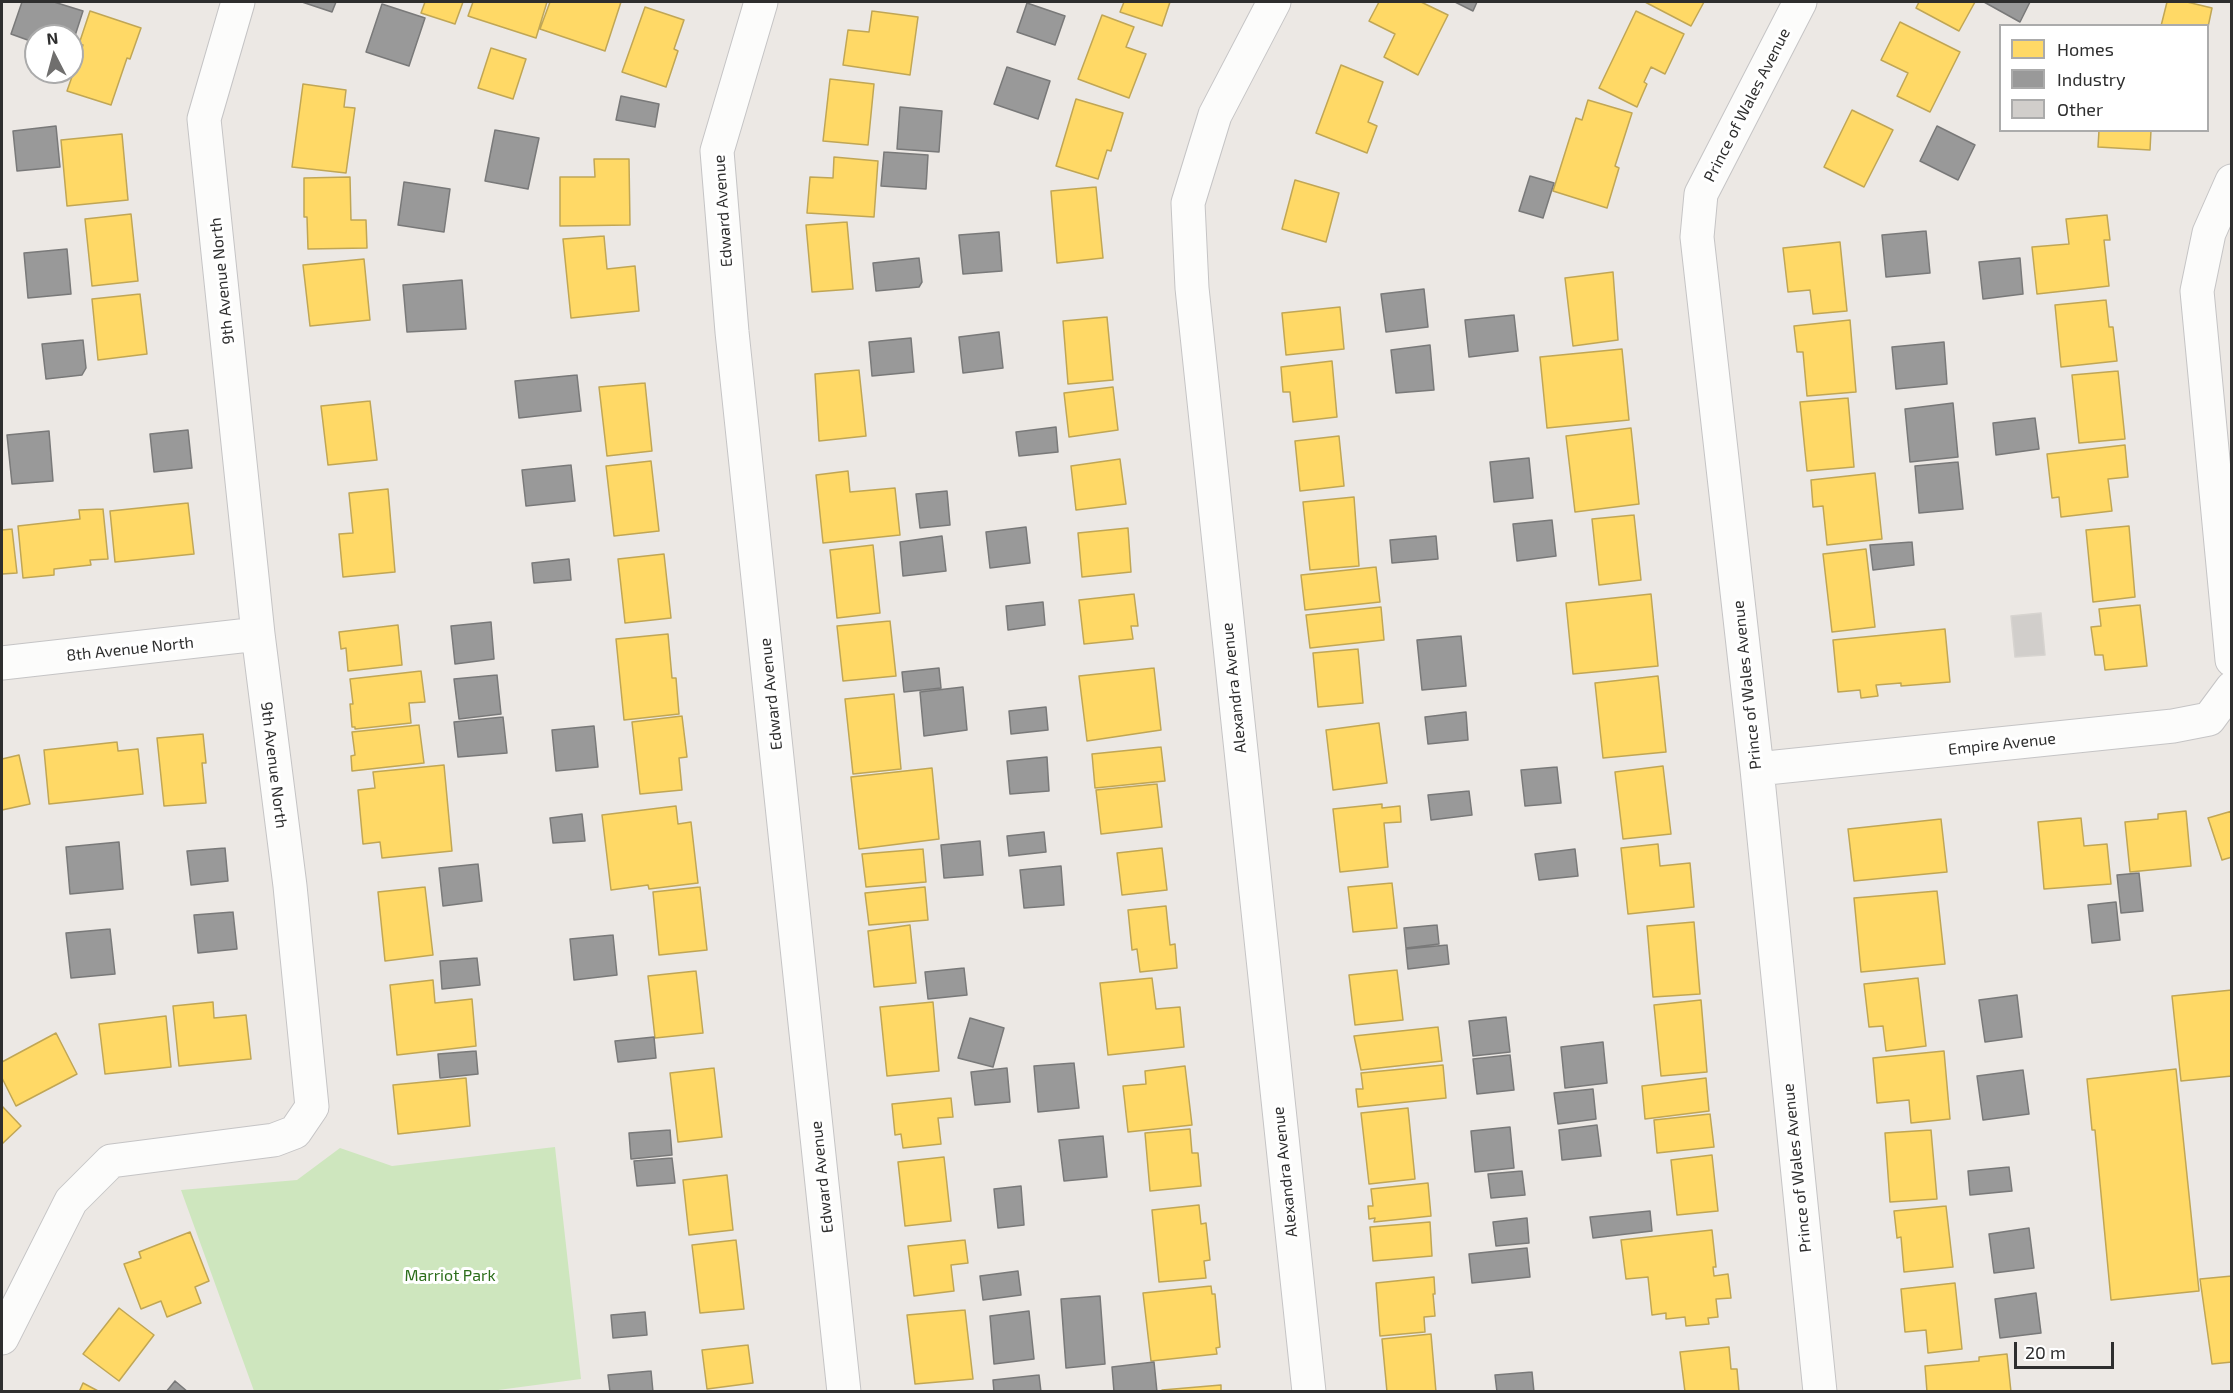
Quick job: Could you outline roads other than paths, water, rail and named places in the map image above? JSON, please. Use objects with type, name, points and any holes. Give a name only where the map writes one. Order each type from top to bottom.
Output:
[{"type":"street","name":"9th Avenue North","points":[[2,1338],[71,1202],[111,1161],[274,1140],[295,1132],[312,1107],[290,886],[258,634],[204,119],[238,2]]},
{"type":"street","name":"Edward Avenue","points":[[761,2],[717,151],[734,344],[844,1392]]},
{"type":"street","name":"Alexandra Avenue","points":[[1274,2],[1215,115],[1188,203],[1192,288],[1309,1392]]},
{"type":"street","name":"Prince of Wales Avenue","points":[[1800,2],[1701,194],[1697,237],[1757,768],[1820,1392]]},
{"type":"street","points":[[2232,181],[2209,233],[2197,291],[2232,660]]},
{"type":"street","name":"8th Avenue North","points":[[2,663],[258,634]]},
{"type":"street","name":"Empire Avenue","points":[[1757,768],[2173,726],[2210,719],[2232,688]]},
{"type":"park label","name":"Marriot Park","points":[[450,1276]]}]
